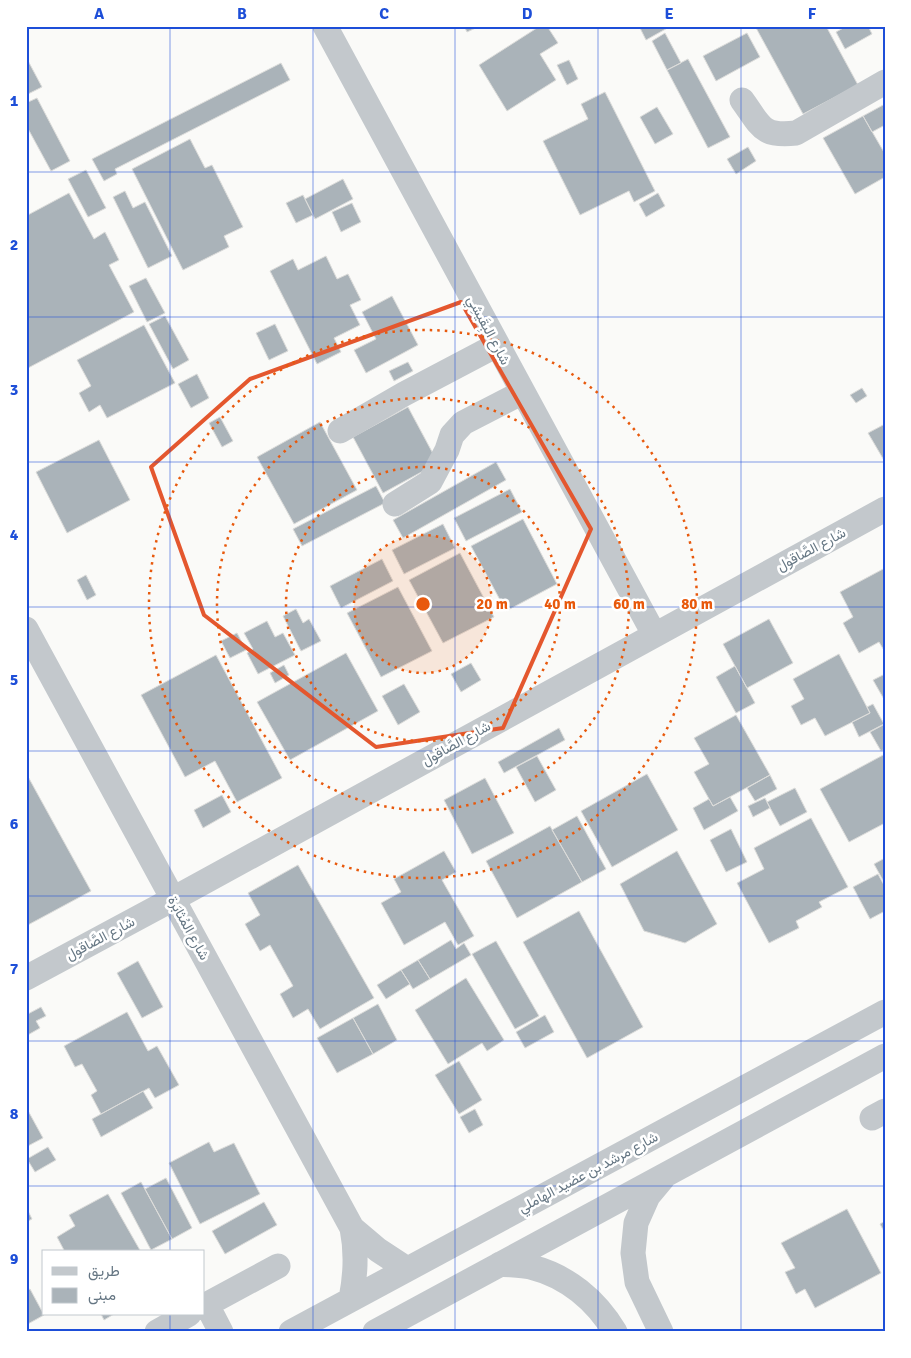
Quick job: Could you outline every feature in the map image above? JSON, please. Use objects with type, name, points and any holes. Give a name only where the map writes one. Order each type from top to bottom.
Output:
[{"type":"street","name":"شارع البِقَيشِي","points":[[325,26],[654,634]]},
{"type":"street","points":[[742,100],[763,129],[780,135],[796,133],[885,82]]},
{"type":"street","points":[[340,431],[404,394],[497,345]]},
{"type":"street","points":[[395,504],[430,482],[447,450],[452,435],[463,423],[523,392]]},
{"type":"street","name":"شارع الصَّاقول","points":[[26,978],[885,509]]},
{"type":"street","name":"شارع المُثابَرة","points":[[26,629],[352,1228],[356,1264],[351,1299]]},
{"type":"street","name":"شارع مرشد بن عضيد الهاملي","points":[[291,1332],[885,1012]]},
{"type":"street","points":[[374,1332],[885,1056]]},
{"type":"street","points":[[660,1332],[637,1282],[633,1253],[636,1223],[648,1196],[668,1173]]},
{"type":"street","name":"شارع المُثابَرة","points":[[352,1228],[378,1250],[407,1269]]},
{"type":"street","points":[[500,1264],[531,1267],[560,1278],[586,1295],[606,1318],[615,1332]]},
{"type":"street","points":[[205,1305],[278,1266]]},
{"type":"street","points":[[205,1314],[221,1332]]},
{"type":"street","points":[[157,1332],[186,1316]]},
{"type":"highlighted area","points":[[461,302],[591,529],[503,728],[376,747],[204,615],[151,467],[250,379]]},
{"type":"building","points":[[464,26],[480,26],[467,32]]},
{"type":"building","points":[[540,26],[547,26],[558,43],[540,54],[556,80],[507,111],[479,65]]},
{"type":"building","points":[[639,26],[671,26],[646,40]]},
{"type":"building","points":[[755,26],[826,26],[858,85],[803,114]]},
{"type":"building","points":[[847,26],[868,26],[872,34],[845,49],[836,32]]},
{"type":"building","points":[[665,33],[681,63],[667,70],[652,41]]},
{"type":"building","points":[[747,33],[760,57],[716,81],[703,56]]},
{"type":"building","points":[[26,57],[42,87],[26,95]]},
{"type":"building","points":[[688,59],[730,137],[708,148],[667,70]]},
{"type":"building","points":[[569,60],[578,79],[567,85],[557,65]]},
{"type":"building","points":[[281,63],[290,80],[115,169],[117,174],[104,181],[92,159]]},
{"type":"building","points":[[605,92],[655,191],[634,202],[629,191],[580,215],[543,141],[588,119],[581,104]]},
{"type":"building","points":[[37,98],[70,161],[51,171],[26,125],[26,103]]},
{"type":"building","points":[[885,104],[885,125],[872,132],[863,116]]},
{"type":"building","points":[[657,107],[673,134],[655,144],[640,117]]},
{"type":"building","points":[[863,116],[885,154],[885,177],[855,194],[823,138]]},
{"type":"building","points":[[190,139],[205,168],[212,165],[243,227],[224,236],[229,247],[183,270],[132,169]]},
{"type":"building","points":[[748,147],[756,161],[736,174],[727,159]]},
{"type":"building","points":[[86,170],[106,208],[88,217],[68,179]]},
{"type":"building","points":[[343,179],[353,199],[315,219],[305,199]]},
{"type":"building","points":[[125,191],[133,208],[145,202],[172,256],[148,268],[113,197]]},
{"type":"building","points":[[69,193],[94,239],[105,232],[119,260],[109,265],[134,312],[28,368],[26,365],[26,216]]},
{"type":"building","points":[[658,193],[665,206],[646,217],[639,204]]},
{"type":"building","points":[[303,195],[313,215],[296,223],[286,203]]},
{"type":"building","points":[[352,203],[361,222],[341,232],[332,212]]},
{"type":"building","points":[[326,256],[337,279],[348,274],[361,300],[350,305],[360,325],[334,338],[341,352],[317,364],[270,271],[293,259],[298,270]]},
{"type":"building","points":[[146,278],[165,313],[147,322],[129,286]]},
{"type":"building","points":[[392,296],[418,345],[366,373],[354,350],[376,339],[362,312]]},
{"type":"building","points":[[165,316],[189,360],[173,369],[149,324]]},
{"type":"building","points":[[275,324],[288,351],[269,360],[256,333]]},
{"type":"building","points":[[144,325],[175,383],[107,418],[100,405],[89,412],[79,393],[91,386],[77,360]]},
{"type":"building","points":[[408,362],[413,371],[394,381],[389,371]]},
{"type":"building","points":[[197,374],[209,398],[191,408],[178,384]]},
{"type":"building","points":[[862,388],[867,396],[856,403],[850,395]]},
{"type":"building","points":[[408,407],[438,463],[383,493],[353,437]]},
{"type":"building","points":[[220,417],[233,441],[222,447],[209,423]]},
{"type":"building","points":[[320,422],[357,490],[294,524],[257,457]]},
{"type":"building","points":[[885,424],[885,462],[868,433]]},
{"type":"building","points":[[99,440],[130,500],[67,533],[36,472]]},
{"type":"building","points":[[496,462],[506,480],[403,538],[393,520]]},
{"type":"building","points":[[376,486],[385,503],[302,546],[293,529]]},
{"type":"building","points":[[510,489],[522,512],[466,541],[454,518]]},
{"type":"building","points":[[523,519],[557,584],[506,611],[471,546]]},
{"type":"building","points":[[443,524],[455,548],[404,574],[392,550]]},
{"type":"building","points":[[460,553],[494,617],[443,643],[409,580]]},
{"type":"building","points":[[382,559],[393,581],[341,608],[330,586]]},
{"type":"building","points":[[885,568],[885,652],[879,642],[859,653],[843,623],[853,617],[840,592]]},
{"type":"building","points":[[86,575],[96,595],[87,600],[77,580]]},
{"type":"building","points":[[398,587],[432,651],[381,677],[347,613]]},
{"type":"building","points":[[296,609],[303,623],[309,619],[321,641],[301,651],[283,616]]},
{"type":"building","points":[[769,619],[793,663],[747,688],[723,644]]},
{"type":"building","points":[[267,621],[275,637],[283,633],[295,655],[258,674],[247,653],[253,649],[244,633]]},
{"type":"building","points":[[237,633],[246,650],[230,658],[221,641]]},
{"type":"building","points":[[346,653],[378,711],[290,760],[257,702]]},
{"type":"building","points":[[839,654],[870,713],[825,736],[815,718],[801,725],[791,706],[804,699],[793,679]]},
{"type":"building","points":[[216,655],[282,778],[237,802],[215,761],[185,777],[141,695]]},
{"type":"building","points":[[471,663],[481,680],[461,692],[451,674]]},
{"type":"building","points":[[284,665],[289,675],[275,683],[270,673]]},
{"type":"building","points":[[735,666],[755,703],[736,713],[716,677]]},
{"type":"building","points":[[885,674],[885,701],[873,680]]},
{"type":"building","points":[[404,684],[420,712],[398,725],[382,696]]},
{"type":"building","points":[[873,704],[884,724],[859,737],[852,722],[870,713],[867,707]]},
{"type":"building","points":[[736,715],[770,775],[713,806],[694,772],[709,764],[694,738]]},
{"type":"building","points":[[885,724],[885,749],[881,751],[870,732]]},
{"type":"building","points":[[559,728],[565,740],[504,773],[498,762]]},
{"type":"building","points":[[885,754],[885,823],[849,842],[820,789]]},
{"type":"building","points":[[537,756],[556,790],[535,802],[516,767]]},
{"type":"building","points":[[26,773],[91,891],[26,926]]},
{"type":"building","points":[[647,774],[678,830],[612,867],[581,811]]},
{"type":"building","points":[[770,775],[777,789],[755,801],[747,788]]},
{"type":"building","points":[[485,778],[514,833],[472,854],[444,800]]},
{"type":"building","points":[[795,788],[807,812],[780,826],[767,802]]},
{"type":"building","points":[[222,795],[231,812],[203,828],[194,810]]},
{"type":"building","points":[[730,797],[738,811],[704,830],[693,808],[709,799],[713,806]]},
{"type":"building","points":[[765,798],[770,808],[753,817],[748,806]]},
{"type":"building","points":[[577,816],[606,869],[582,882],[552,830]]},
{"type":"building","points":[[811,818],[848,887],[819,902],[822,907],[796,921],[799,928],[769,943],[737,883],[764,869],[754,848]]},
{"type":"building","points":[[550,826],[582,882],[517,918],[486,861]]},
{"type":"building","points":[[731,829],[747,862],[726,872],[710,840]]},
{"type":"building","points":[[444,851],[456,872],[442,880],[474,936],[458,945],[445,922],[404,945],[381,903],[401,892],[394,879]]},
{"type":"building","points":[[677,851],[717,924],[685,943],[644,931],[620,884]]},
{"type":"building","points":[[885,858],[885,884],[874,864]]},
{"type":"building","points":[[298,865],[374,998],[320,1029],[308,1009],[293,1018],[280,994],[293,986],[270,945],[260,951],[245,924],[260,915],[248,893]]},
{"type":"building","points":[[878,874],[885,887],[885,911],[870,919],[853,887]]},
{"type":"building","points":[[579,911],[643,1027],[587,1058],[523,942]]},
{"type":"building","points":[[451,940],[456,949],[464,943],[471,955],[430,979],[418,960]]},
{"type":"building","points":[[496,941],[539,1016],[515,1029],[472,954]]},
{"type":"building","points":[[418,960],[430,979],[413,989],[401,970]]},
{"type":"building","points":[[138,961],[163,1007],[142,1018],[117,973]]},
{"type":"building","points":[[401,970],[410,984],[386,999],[377,985]]},
{"type":"building","points":[[466,978],[504,1040],[487,1051],[482,1043],[448,1064],[415,1010]]},
{"type":"building","points":[[378,1004],[397,1040],[373,1054],[353,1018]]},
{"type":"building","points":[[41,1007],[46,1016],[36,1021],[40,1028],[26,1036],[26,1015]]},
{"type":"building","points":[[127,1012],[148,1051],[157,1046],[179,1085],[155,1098],[149,1088],[101,1114],[91,1095],[97,1091],[82,1064],[75,1067],[64,1046]]},
{"type":"building","points":[[545,1015],[554,1032],[525,1048],[516,1032]]},
{"type":"building","points":[[353,1018],[373,1054],[337,1073],[317,1038]]},
{"type":"building","points":[[459,1061],[482,1100],[459,1114],[435,1075]]},
{"type":"building","points":[[143,1091],[153,1108],[101,1137],[92,1119]]},
{"type":"building","points":[[26,1107],[43,1138],[26,1147]]},
{"type":"building","points":[[475,1109],[483,1125],[469,1133],[460,1117]]},
{"type":"building","points":[[209,1142],[214,1152],[234,1143],[260,1194],[200,1224],[169,1163]]},
{"type":"building","points":[[48,1147],[56,1160],[35,1172],[27,1159]]},
{"type":"building","points":[[166,1178],[192,1228],[172,1239],[145,1189]]},
{"type":"building","points":[[141,1182],[172,1239],[151,1250],[121,1193]]},
{"type":"building","points":[[108,1194],[140,1250],[64,1250],[57,1237],[75,1226],[69,1215]]},
{"type":"building","points":[[264,1202],[277,1225],[225,1254],[212,1231]]},
{"type":"building","points":[[26,1207],[32,1219],[26,1222]]},
{"type":"building","points":[[847,1209],[881,1273],[815,1308],[805,1289],[796,1294],[785,1272],[795,1268],[781,1243]]},
{"type":"building","points":[[885,1221],[885,1233],[880,1224]]},
{"type":"building","points":[[30,1289],[42,1311],[42,1316],[26,1325],[26,1291]]},
{"type":"building","points":[[102,1316],[111,1316],[104,1320]]}]
